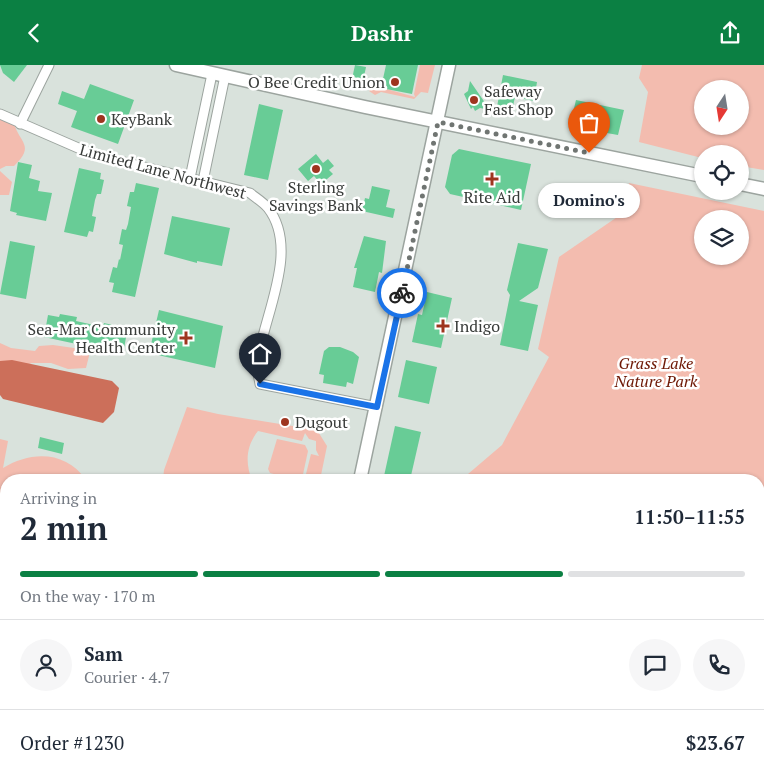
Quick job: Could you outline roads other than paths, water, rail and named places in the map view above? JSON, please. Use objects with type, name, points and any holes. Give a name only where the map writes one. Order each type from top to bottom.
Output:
[{"type":"main road","points":[[176,65],[438,122],[694,174]]},
{"type":"main road","points":[[361,474],[449,65]]},
{"type":"main road","points":[[749,186],[764,189]]},
{"type":"street","points":[[20,124],[49,65]]},
{"type":"street","points":[[190,178],[212,74]]},
{"type":"street","points":[[203,181],[226,77]]},
{"type":"street","name":"Limited Lane Northwest","points":[[0,114],[92,154],[250,193],[267,207],[279,228],[281,251],[278,277],[257,366],[260,384],[377,407]]},
{"type":"place","name":"O Bee Credit Union","points":[[395,82]]},
{"type":"place","name":"Safeway Fast Shop","points":[[474,100]]},
{"type":"place","name":"KeyBank","points":[[101,119]]},
{"type":"place","name":"Domino's","points":[[589,153]]},
{"type":"place","name":"Sterling Savings Bank","points":[[316,169]]},
{"type":"place","name":"Rite Aid","points":[[492,179]]},
{"type":"place","name":"Indigo","points":[[443,326]]},
{"type":"place","name":"Sea-Mar Community Health Center","points":[[186,338]]},
{"type":"place","name":"Dugout","points":[[285,422]]},
{"type":"park label","name":"Grass Lake Nature Park","points":[[656,372]]}]
